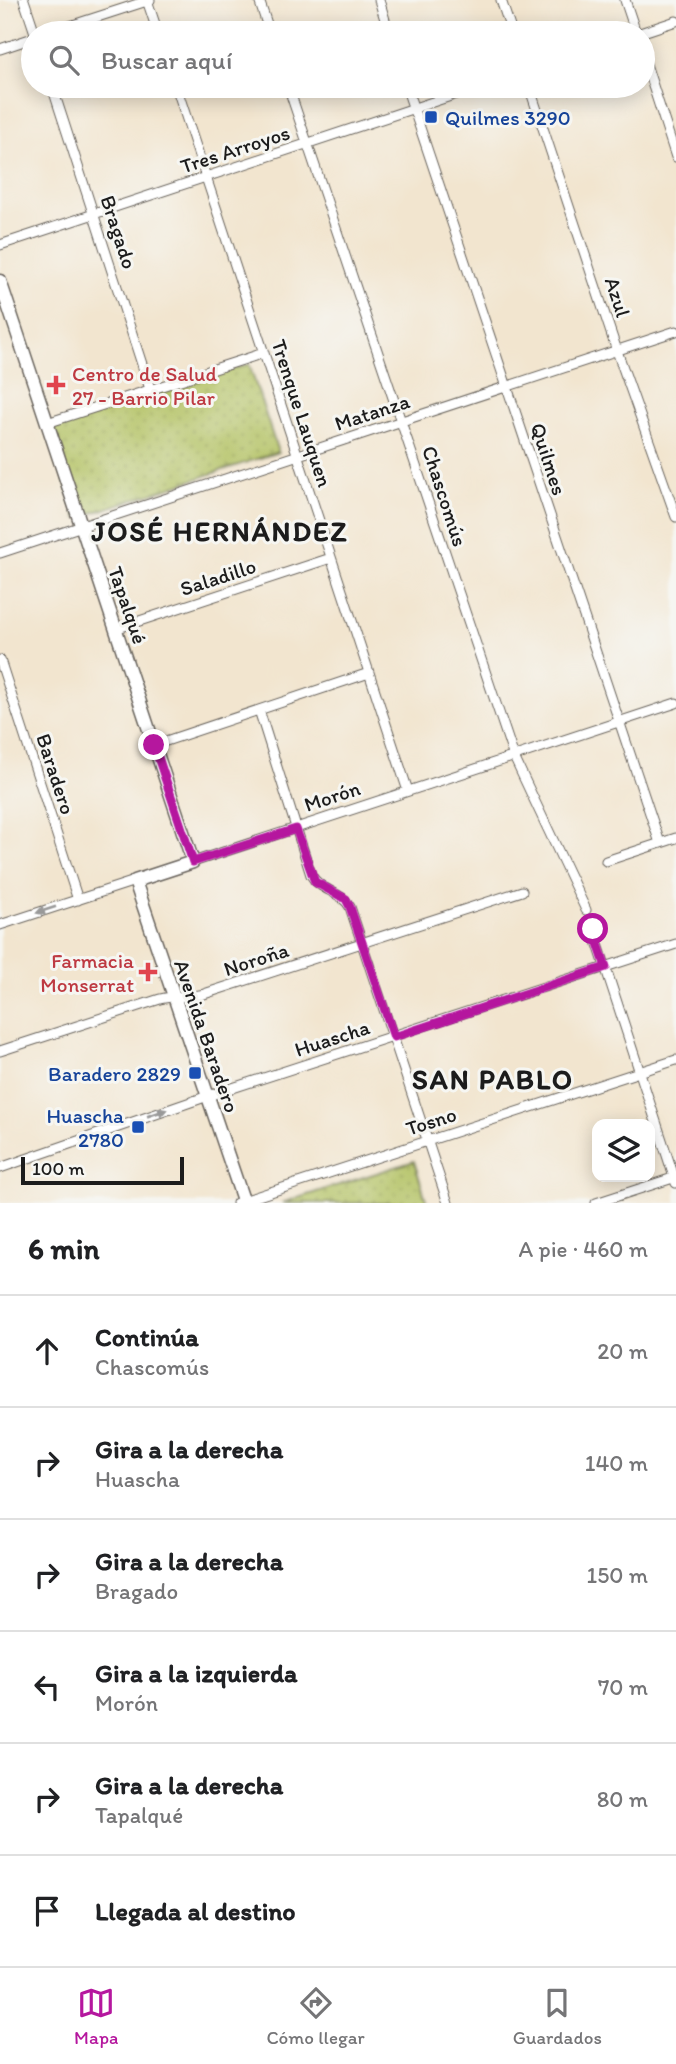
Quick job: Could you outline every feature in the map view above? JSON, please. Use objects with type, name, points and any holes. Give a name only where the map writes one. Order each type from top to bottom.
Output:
[{"type":"main road","name":"Tapalqué","points":[[0,281],[193,862]]},
{"type":"main road","name":"Morón","points":[[135,881],[193,862]]},
{"type":"main road","name":"Avenida Baradero","points":[[135,881],[241,1202]]},
{"type":"street","points":[[24,0],[30,21]]},
{"type":"street","points":[[84,21],[148,0],[154,21]]},
{"type":"street","points":[[259,0],[266,21]]},
{"type":"street","points":[[379,0],[386,21]]},
{"type":"street","points":[[501,0],[508,21]]},
{"type":"street","points":[[625,0],[633,21]]},
{"type":"street","points":[[655,28],[676,21]]},
{"type":"street","points":[[0,49],[21,41]]},
{"type":"street","points":[[655,92],[676,157]]},
{"type":"street","name":"Bragado","points":[[56,98],[150,389]]},
{"type":"street","name":"Trenque Lauquen","points":[[180,98],[408,791]]},
{"type":"street","name":"Chascomús","points":[[292,98],[514,757],[586,910]]},
{"type":"street","name":"Quilmes","points":[[410,98],[660,843]]},
{"type":"street","name":"Tres Arroyos","points":[[0,245],[444,98]]},
{"type":"street","name":"Azul","points":[[533,98],[617,351],[676,517]]},
{"type":"street","name":"Matanza","points":[[0,553],[676,331]]},
{"type":"street","points":[[47,423],[264,353]]},
{"type":"street","name":"Saladillo","points":[[115,629],[331,558]]},
{"type":"street","name":"Baradero","points":[[0,660],[78,900]]},
{"type":"street","points":[[154,745],[369,673]]},
{"type":"street","name":"Morón","points":[[193,862],[676,703]]},
{"type":"street","points":[[259,710],[315,882],[346,899],[363,943],[448,1203]]},
{"type":"street","points":[[606,861],[676,838]]},
{"type":"street","name":"Morón","points":[[0,925],[135,881]]},
{"type":"street","name":"Noroña","points":[[0,1051],[173,995],[204,994],[522,891]]},
{"type":"street","points":[[593,929],[675,1179],[596,1203]]},
{"type":"street","name":"Huascha","points":[[0,1168],[208,1096],[676,944]]},
{"type":"street","name":"Tosno","points":[[241,1202],[676,1060]]},
{"type":"green space","points":[[249,364],[278,452],[77,518],[48,429]]},
{"type":"green space","points":[[414,1161],[427,1203],[282,1203]]},
{"type":"place","name":"Quilmes 3290","points":[[431,117]]},
{"type":"place","name":"Centro de Salud 27 - Barrio Pilar","points":[[56,385]]},
{"type":"place","name":"Farmacia Monserrat","points":[[148,972]]},
{"type":"place","name":"Baradero 2829","points":[[195,1073]]},
{"type":"place","name":"Huascha 2780","points":[[138,1127]]},
{"type":"district","name":"JOSÉ HERNÁNDEZ","points":[[220,531]]},
{"type":"district","name":"SAN PABLO","points":[[493,1079]]},
{"type":"route","points":[[154,745],[193,862],[296,829],[315,882],[346,899],[350,907],[394,1037],[606,967],[593,929]]}]
